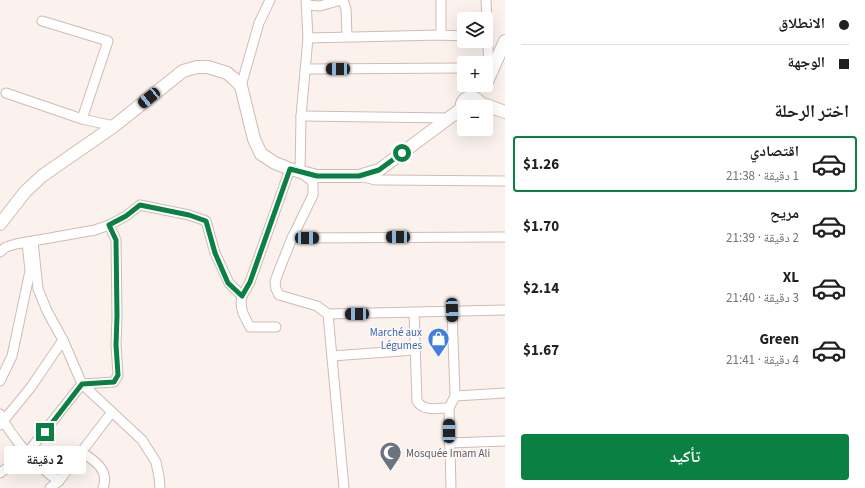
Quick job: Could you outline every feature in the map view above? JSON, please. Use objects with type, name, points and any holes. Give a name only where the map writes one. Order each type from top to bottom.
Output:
[{"type":"main road","points":[[493,68],[505,41]]},
{"type":"main road","points":[[0,224],[25,192],[42,176],[114,126],[183,70],[197,67],[208,67],[226,73],[241,86],[254,139],[261,154],[275,163],[317,176],[358,176],[379,170],[449,118],[457,115]]},
{"type":"main road","points":[[493,109],[505,112]]},
{"type":"main road","points":[[493,110],[505,115]]},
{"type":"street","points":[[241,86],[259,23],[270,0]]},
{"type":"street","points":[[276,327],[250,327],[242,314],[241,303],[242,296],[250,282],[295,170],[306,69],[308,38],[306,2],[320,6],[342,0],[346,9],[347,36]]},
{"type":"street","points":[[441,0],[441,35]]},
{"type":"street","points":[[486,0],[486,12]]},
{"type":"street","points":[[42,21],[108,41],[82,119]]},
{"type":"street","points":[[308,38],[347,36],[457,36]]},
{"type":"street","points":[[306,69],[457,68]]},
{"type":"street","points":[[6,93],[82,119],[114,126]]},
{"type":"street","points":[[301,116],[449,118]]},
{"type":"street","points":[[295,170],[313,182],[313,195],[292,238],[275,282],[276,289],[280,295],[317,306],[328,314],[505,310]]},
{"type":"street","points":[[358,176],[376,180],[505,181]]},
{"type":"street","points":[[0,252],[6,247],[16,244],[95,230],[109,225],[126,216],[140,205],[189,215],[206,221],[215,253],[228,283],[242,296]]},
{"type":"street","points":[[0,473],[28,452],[82,384],[114,382],[118,375],[116,345],[116,240],[109,225]]},
{"type":"street","points":[[292,238],[505,237]]},
{"type":"street","points":[[30,242],[38,289],[47,311],[63,340],[82,384],[142,440],[156,462],[160,488]]},
{"type":"street","points":[[0,381],[12,356],[30,271],[30,242]]},
{"type":"street","points":[[451,488],[449,408],[455,396],[452,310]]},
{"type":"street","points":[[414,313],[417,401],[420,406],[426,409],[449,408]]},
{"type":"street","points":[[328,314],[344,488]]},
{"type":"street","points":[[59,481],[49,475],[12,435],[1,420],[31,387],[63,340]]},
{"type":"street","points":[[332,356],[415,350]]},
{"type":"street","points":[[455,396],[505,393]]},
{"type":"street","points":[[50,488],[59,481],[112,412]]},
{"type":"street","points":[[449,443],[505,441]]},
{"type":"street","points":[[81,452],[94,460],[101,467],[104,473],[105,483],[103,488]]},
{"type":"place","name":"Marché aux Légumes","points":[[438,358]]},
{"type":"place","name":"Mosquée Imam Ali","points":[[391,472]]},
{"type":"route","points":[[45,432],[82,384],[114,382],[118,375],[116,345],[116,240],[109,225],[126,216],[140,205],[189,215],[206,221],[215,253],[228,283],[242,296],[250,282],[290,169],[317,176],[359,176],[379,170],[402,153]]}]
